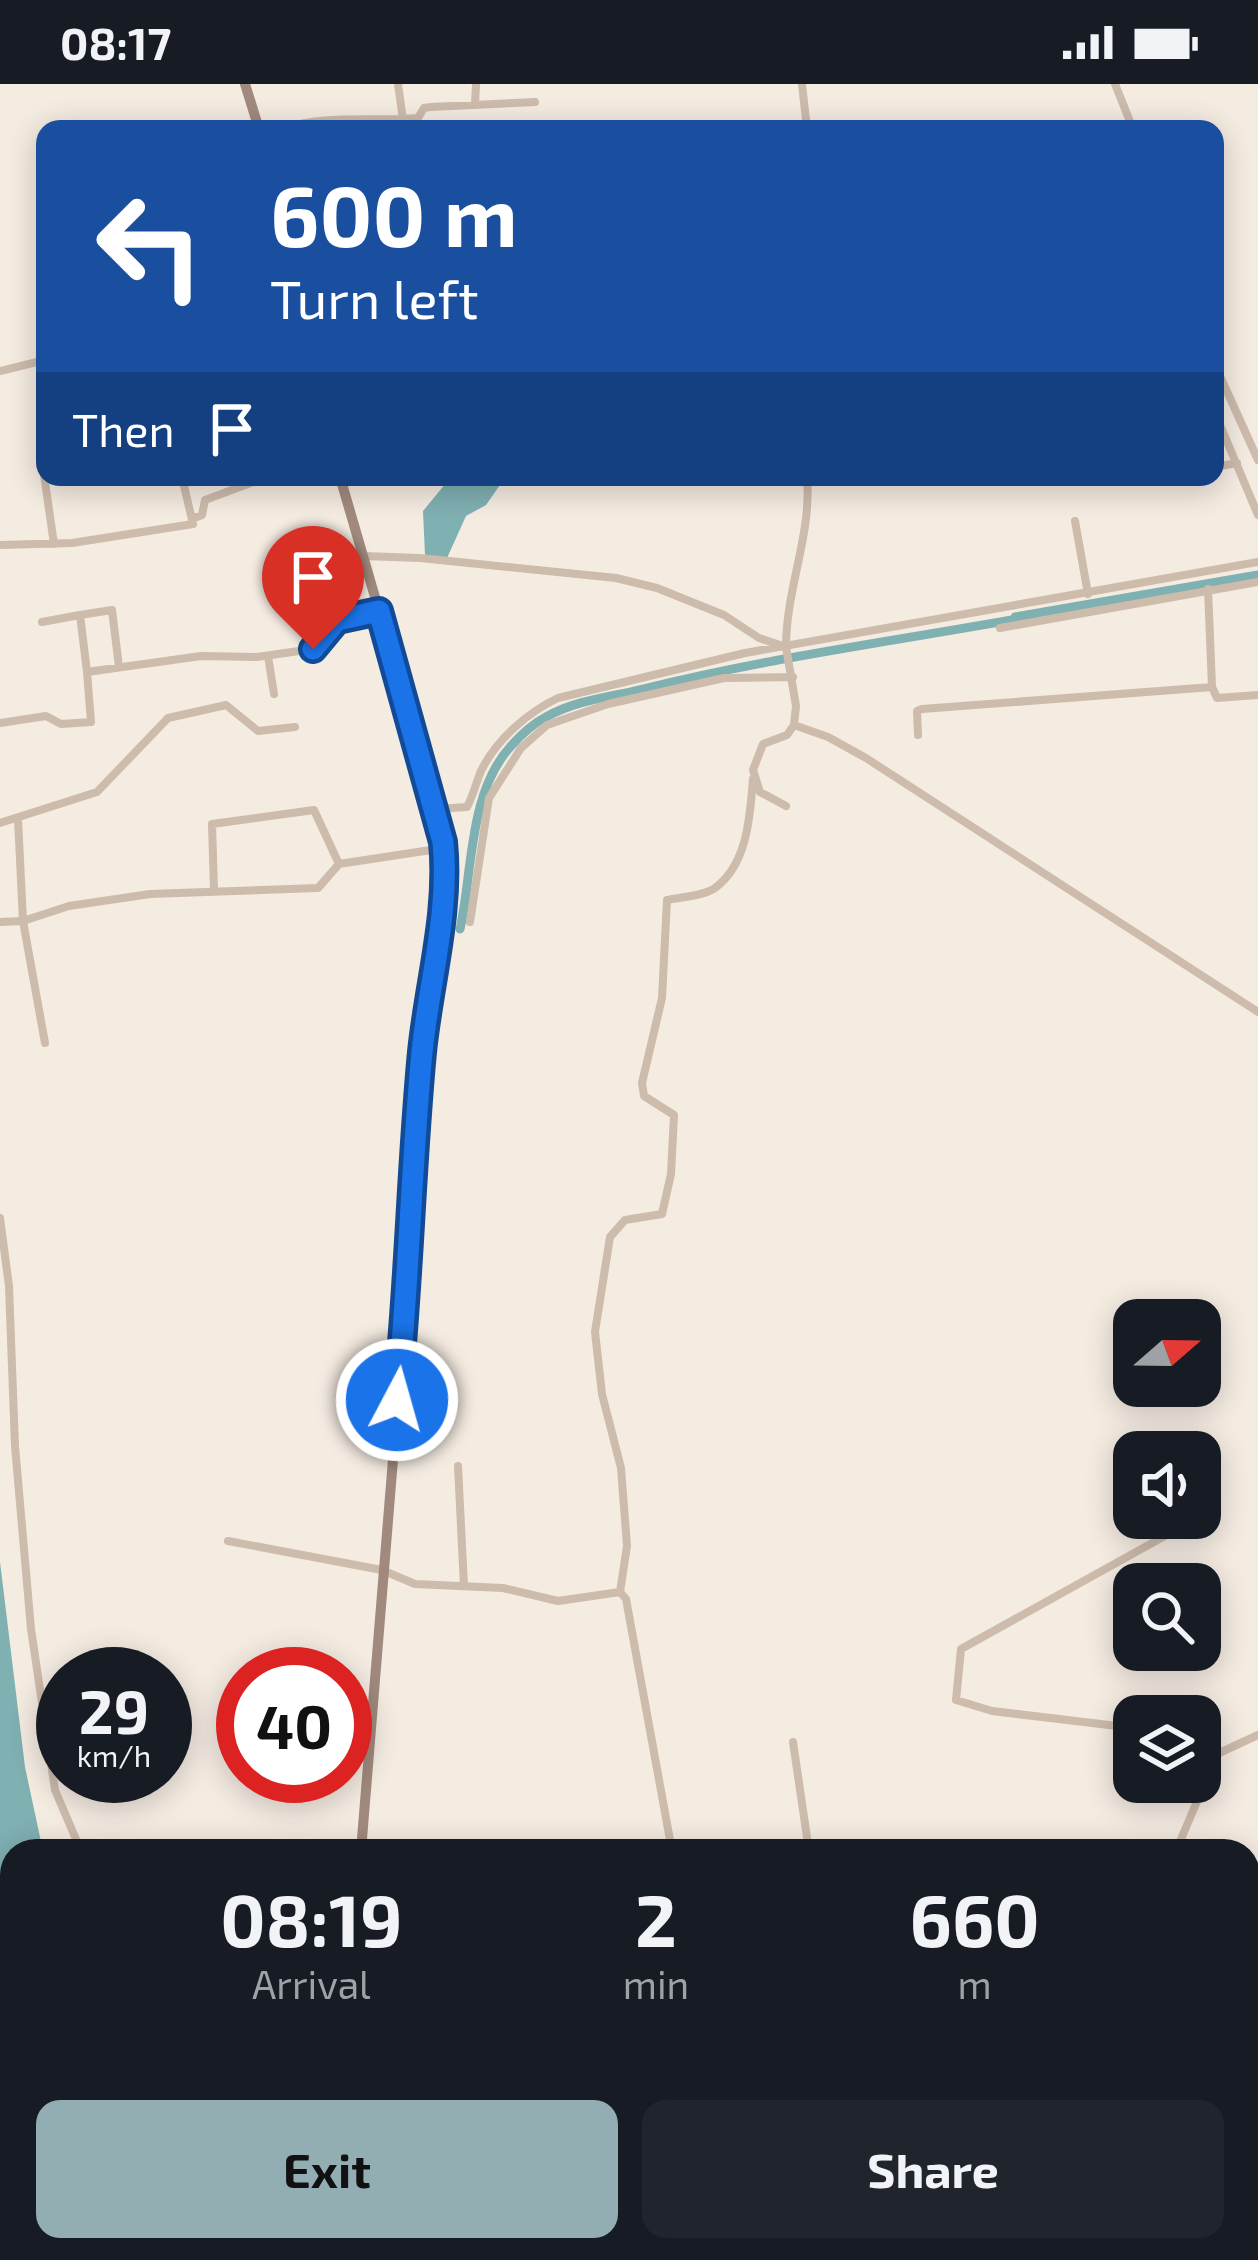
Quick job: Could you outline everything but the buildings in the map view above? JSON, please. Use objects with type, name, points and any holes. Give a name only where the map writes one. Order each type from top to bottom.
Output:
[{"type":"street","points":[[245,84],[256,120]]},
{"type":"street","points":[[398,84],[403,120],[421,118],[424,108],[535,102]]},
{"type":"street","points":[[475,106],[476,84]]},
{"type":"street","points":[[802,84],[806,120]]},
{"type":"street","points":[[1115,84],[1129,120]]},
{"type":"street","points":[[0,371],[36,362]]},
{"type":"street","points":[[1224,385],[1258,460]]},
{"type":"street","points":[[1224,434],[1258,514]]},
{"type":"street","points":[[1224,465],[1237,464]]},
{"type":"street","points":[[46,486],[54,544]]},
{"type":"street","points":[[0,545],[54,544],[193,524],[184,486]]},
{"type":"street","points":[[192,519],[202,515],[205,500],[242,486]]},
{"type":"street","points":[[343,486],[435,809],[446,880],[419,1087],[362,1839]]},
{"type":"street","points":[[670,1839],[626,1599],[620,1592],[626,1546],[621,1468],[602,1394],[595,1333],[610,1238],[625,1220],[662,1214],[670,1174],[674,1114],[644,1096],[642,1083],[662,998],[667,900],[714,890],[739,858],[750,819],[755,757],[763,744],[788,735],[794,725],[789,606],[811,509],[808,486]]},
{"type":"street","points":[[1075,521],[1088,594]]},
{"type":"street","points":[[363,556],[616,578],[657,588],[724,615],[788,650]]},
{"type":"street","points":[[470,922],[489,799],[521,748],[547,725],[616,694],[788,650],[1258,562]]},
{"type":"street","points":[[1000,628],[1258,582]]},
{"type":"street","points":[[1208,589],[1217,698],[1258,695]]},
{"type":"street","points":[[42,622],[112,610],[119,668]]},
{"type":"street","points":[[87,672],[201,656],[268,656],[313,649],[337,620],[379,611]]},
{"type":"street","points":[[0,723],[46,716],[61,724],[91,722],[80,615]]},
{"type":"street","points":[[268,656],[274,694]]},
{"type":"street","points":[[435,809],[466,807],[498,746],[534,709],[558,698],[792,673]]},
{"type":"street","points":[[918,735],[917,711],[922,710],[1213,687]]},
{"type":"street","points":[[0,823],[98,792],[168,718],[182,712],[226,706],[258,731],[295,727]]},
{"type":"street","points":[[794,725],[866,758],[1258,1012]]},
{"type":"street","points":[[753,778],[760,792],[786,806]]},
{"type":"street","points":[[214,890],[212,824],[314,810],[338,864]]},
{"type":"street","points":[[18,819],[23,920],[45,1043]]},
{"type":"street","points":[[0,922],[150,894],[318,888],[338,864],[444,848]]},
{"type":"street","points":[[0,1218],[11,1306],[15,1446],[31,1629],[56,1790],[76,1839]]},
{"type":"street","points":[[458,1466],[464,1586]]},
{"type":"street","points":[[1113,1725],[1009,1713],[956,1700],[961,1649],[1158,1539]]},
{"type":"street","points":[[227,1541],[382,1570],[415,1584],[503,1588],[558,1601],[620,1592]]},
{"type":"street","points":[[1221,1755],[1258,1735]]},
{"type":"street","points":[[794,1742],[807,1839]]},
{"type":"street","points":[[1181,1839],[1197,1803]]},
{"type":"water","points":[[444,486],[499,486],[486,505],[466,516],[447,558],[425,555],[423,511]]},
{"type":"water","points":[[0,1562],[25,1767],[40,1839],[0,1839]]},
{"type":"waterway","points":[[1015,617],[1258,575]]},
{"type":"waterway","points":[[460,929],[474,833],[487,786],[511,746],[546,717],[593,700],[737,668],[1022,618]]},
{"type":"route","points":[[313,649],[337,620],[379,611],[443,842],[446,880],[419,1087],[397,1400]]}]
